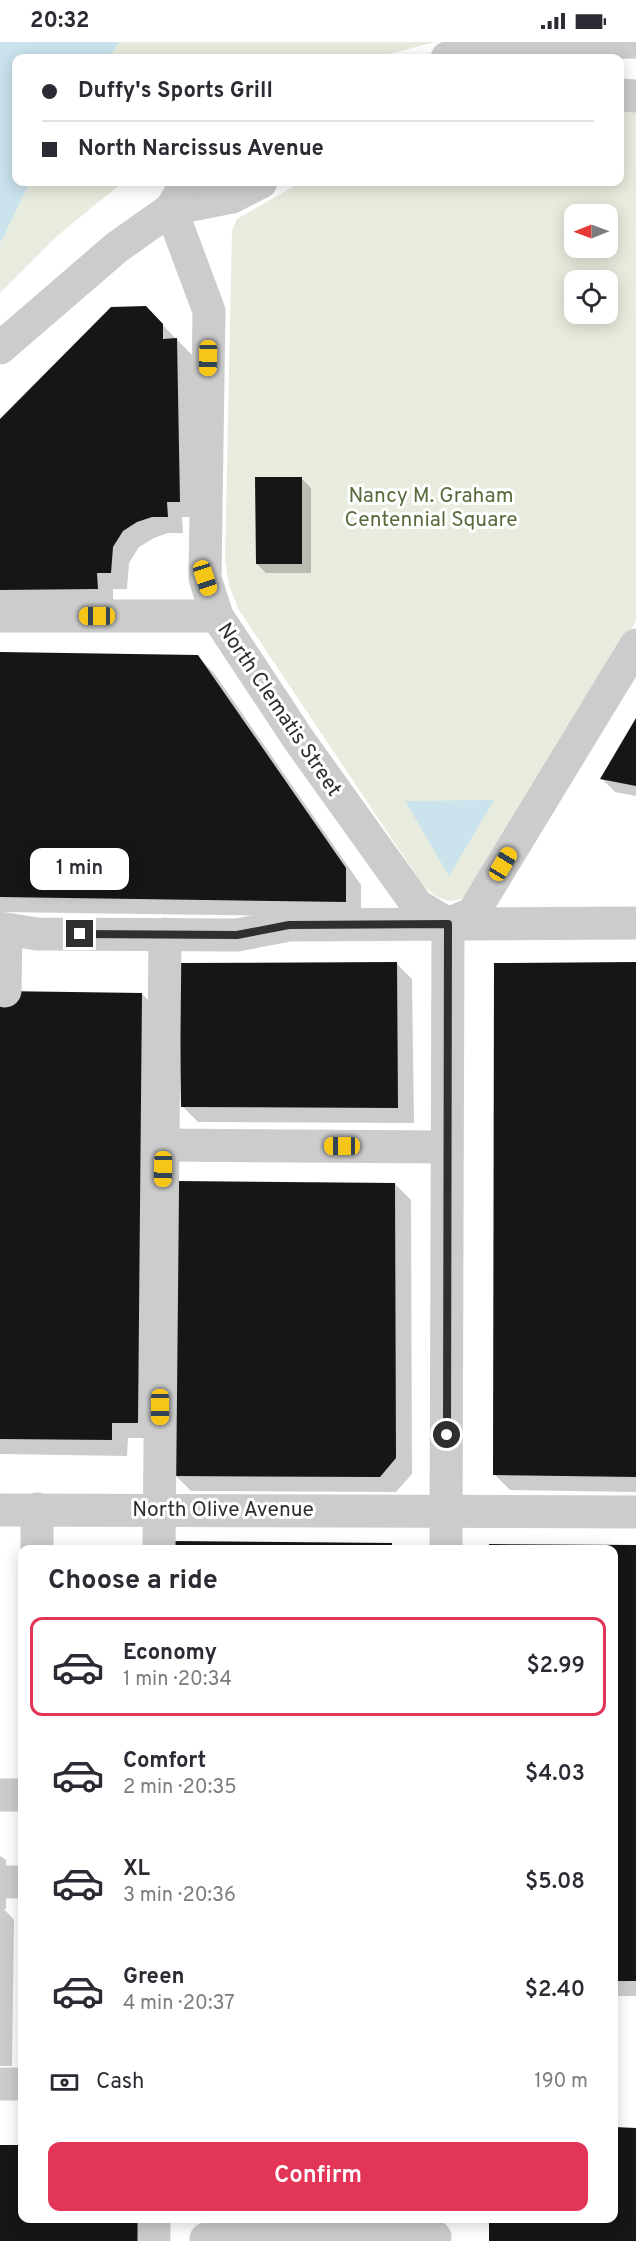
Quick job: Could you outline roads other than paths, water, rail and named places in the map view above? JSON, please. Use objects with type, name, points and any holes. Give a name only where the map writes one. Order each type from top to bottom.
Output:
[{"type":"street","points":[[471,54],[525,45],[636,42]]},
{"type":"street","points":[[0,348],[179,195],[232,197],[253,186]]},
{"type":"street","name":"North Clematis Street","points":[[179,195],[209,311],[205,578],[217,616],[299,740],[417,905],[448,924]]},
{"type":"street","points":[[0,616],[217,616]]},
{"type":"street","points":[[448,924],[473,913],[636,645]]},
{"type":"street","points":[[5,991],[3,929],[37,934],[237,935],[289,925],[636,923]]},
{"type":"street","points":[[446,1545],[448,924]]},
{"type":"street","points":[[159,1545],[165,934]]},
{"type":"street","points":[[163,1145],[447,1147]]},
{"type":"street","points":[[37,1509],[37,1545]]},
{"type":"street","name":"North Olive Avenue","points":[[0,1510],[636,1512]]},
{"type":"street","points":[[0,1796],[18,1795]]},
{"type":"street","points":[[0,2084],[18,2084]]},
{"type":"street","points":[[154,2223],[154,2241]]},
{"type":"street","points":[[206,2233],[435,2232]]},
{"type":"water","points":[[0,42],[119,42],[111,54],[12,54],[12,186],[28,186],[0,244]]},
{"type":"water","points":[[494,800],[449,876],[405,801]]},
{"type":"park label","name":"Nancy M. Graham Centennial Square","points":[[431,507]]}]
